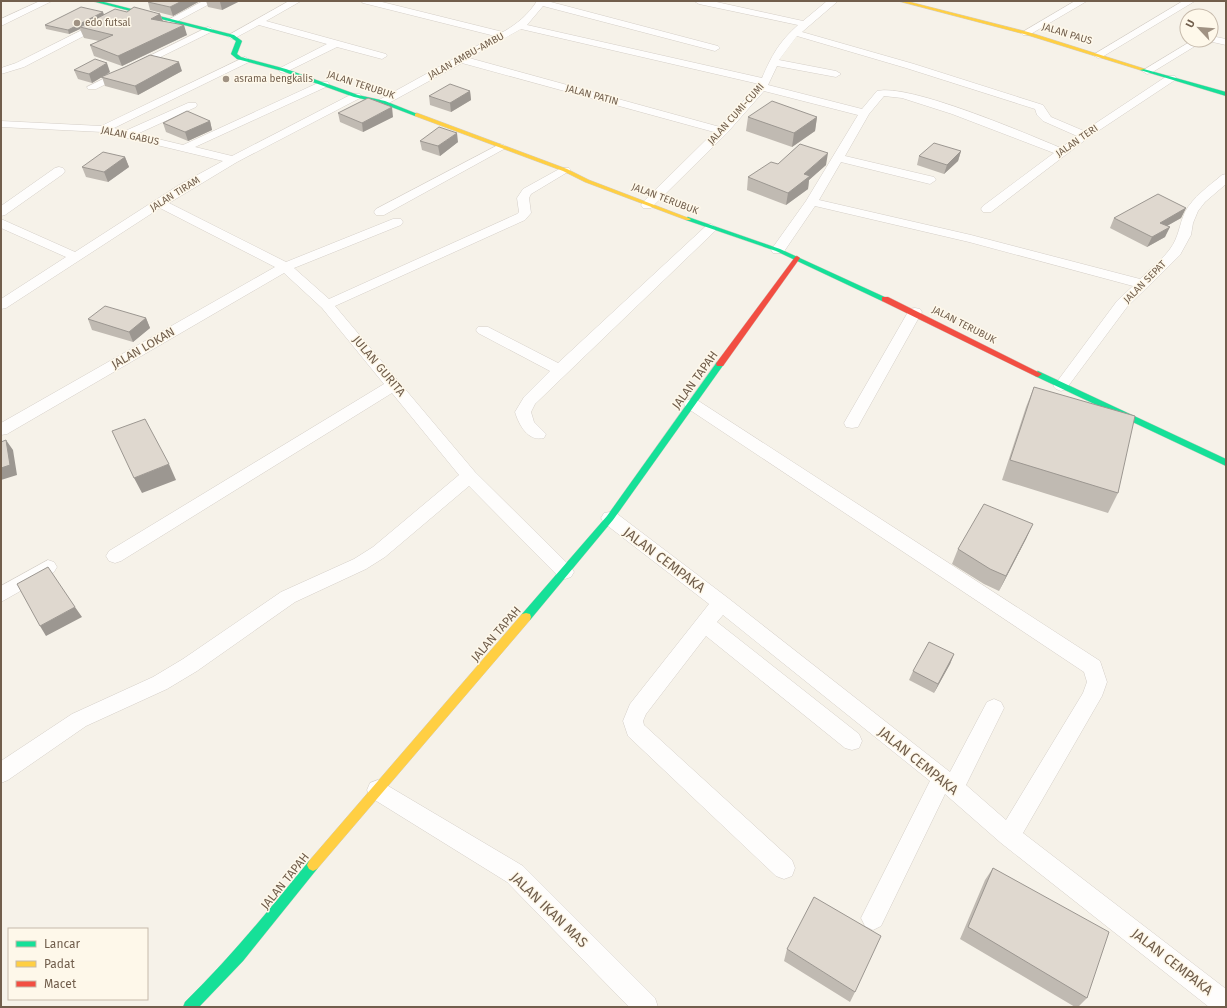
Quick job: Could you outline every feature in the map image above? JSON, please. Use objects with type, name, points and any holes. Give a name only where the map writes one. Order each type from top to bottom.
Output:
[{"type":"street","points":[[1,23],[47,1]]},
{"type":"street","points":[[94,1],[108,2],[127,10],[232,36],[239,42],[234,54],[245,60]]},
{"type":"street","points":[[171,21],[210,1]]},
{"type":"street","points":[[232,36],[296,1]]},
{"type":"street","points":[[366,1],[504,35]]},
{"type":"street","points":[[699,1],[806,24]]},
{"type":"street","name":"JALAN CUMI-CUMI","points":[[647,205],[723,131],[763,84],[776,56],[796,33],[833,1]]},
{"type":"street","name":"JALAN PAUS","points":[[900,1],[1026,33],[1226,94]]},
{"type":"street","points":[[1026,33],[1082,1]]},
{"type":"street","points":[[1098,55],[1190,1]]},
{"type":"street","points":[[541,2],[715,48]]},
{"type":"street","name":"JALAN AMBU-AMBU","points":[[382,102],[520,26],[529,18],[541,2]]},
{"type":"street","points":[[1,71],[20,65],[127,10]]},
{"type":"street","points":[[258,22],[382,56]]},
{"type":"street","points":[[520,26],[763,84],[864,113]]},
{"type":"street","points":[[92,87],[208,30]]},
{"type":"street","points":[[796,33],[910,66],[1038,107],[1042,110],[1044,117],[1047,119],[1085,135]]},
{"type":"street","points":[[284,70],[334,44]]},
{"type":"street","points":[[1147,71],[1186,48]]},
{"type":"street","name":"JALAN PATIN","points":[[460,59],[723,131]]},
{"type":"street","points":[[103,129],[245,60]]},
{"type":"street","name":"JALAN TERUBUK","points":[[245,60],[284,70],[356,96],[382,102],[565,170],[647,205],[778,250],[915,312],[1061,386],[1226,463]]},
{"type":"street","points":[[774,62],[836,74]]},
{"type":"street","points":[[109,67],[123,72]]},
{"type":"street","name":"JALAN TERI","points":[[987,209],[1085,135],[1171,78]]},
{"type":"street","points":[[185,148],[218,131],[324,84]]},
{"type":"street","points":[[778,250],[812,202],[864,113],[881,93],[897,94],[997,125],[1062,152]]},
{"type":"street","name":"JALAN TIRAM","points":[[1,306],[160,203],[233,160],[356,96]]},
{"type":"street","points":[[127,134],[192,105]]},
{"type":"street","name":"JALAN GABUS","points":[[1,124],[103,129],[233,160]]},
{"type":"street","name":"JALAN LOKAN","points":[[1,430],[285,267],[397,222],[380,212],[500,147]]},
{"type":"street","points":[[838,158],[930,180]]},
{"type":"street","points":[[327,305],[521,217],[525,213],[523,198],[527,192],[565,170]]},
{"type":"street","points":[[59,171],[1,214],[76,256]]},
{"type":"street","name":"JALAN SEPAT","points":[[1061,386],[1122,304],[1181,244],[1192,211],[1201,199],[1226,178]]},
{"type":"street","points":[[812,202],[971,239],[1142,284]]},
{"type":"street","name":"JULAN GURITA","points":[[160,203],[285,267],[327,305],[469,476],[565,572]]},
{"type":"street","points":[[538,434],[527,424],[523,412],[529,401],[559,370],[711,228]]},
{"type":"street","name":"JALAN TAPAH","points":[[190,1007],[262,928],[330,844],[378,790],[610,518],[797,258]]},
{"type":"street","points":[[852,424],[915,312]]},
{"type":"street","points":[[483,330],[559,370]]},
{"type":"street","points":[[114,556],[394,385]]},
{"type":"street","points":[[692,404],[1093,667],[1097,682],[1092,696],[1009,836]]},
{"type":"street","points":[[1,773],[79,720],[160,683],[190,665],[288,597],[360,564],[373,556],[469,476]]},
{"type":"street","name":"JALAN CEMPAKA","points":[[610,518],[721,603],[947,783],[1009,836],[1226,1005]]},
{"type":"street","points":[[1,595],[48,567]]},
{"type":"street","points":[[721,603],[637,710],[633,721],[635,730],[784,868]]},
{"type":"street","points":[[705,624],[852,741]]},
{"type":"street","points":[[786,687],[804,670]]},
{"type":"street","points":[[873,918],[947,783],[994,708]]},
{"type":"street","name":"JALAN IKAN MAS","points":[[378,790],[515,874],[646,1007]]},
{"type":"building","points":[[182,1],[170,7],[148,2]]},
{"type":"building","points":[[81,7],[103,12],[68,30],[45,25]]},
{"type":"building","points":[[134,7],[160,14],[151,19],[184,25],[118,56],[90,45],[113,35],[80,27],[115,9],[127,12]]},
{"type":"building","points":[[150,55],[179,62],[135,86],[101,77],[125,67]]},
{"type":"building","points":[[95,59],[107,63],[89,74],[74,70]]},
{"type":"building","points":[[450,84],[470,91],[450,103],[429,96]]},
{"type":"building","points":[[368,98],[392,107],[362,123],[338,113]]},
{"type":"building","points":[[772,101],[817,117],[794,133],[748,117]]},
{"type":"building","points":[[187,111],[210,121],[185,132],[163,123]]},
{"type":"building","points":[[439,127],[457,133],[438,146],[420,141]]},
{"type":"building","points":[[934,143],[961,151],[947,165],[919,156]]},
{"type":"building","points":[[800,144],[828,153],[804,174],[810,176],[788,193],[748,177],[771,162],[778,164]]},
{"type":"building","points":[[103,152],[125,157],[104,172],[82,167]]},
{"type":"building","points":[[1158,194],[1186,208],[1160,223],[1170,227],[1152,237],[1114,218]]},
{"type":"building","points":[[105,306],[146,318],[129,332],[88,319]]},
{"type":"building","points":[[1034,387],[1135,416],[1118,493],[1010,460]]},
{"type":"building","points":[[145,419],[169,464],[134,478],[112,431]]},
{"type":"building","points":[[6,440],[10,465],[1,468],[1,442]]},
{"type":"building","points":[[984,504],[1033,524],[1006,576],[990,569],[958,549]]},
{"type":"building","points":[[48,567],[75,607],[40,626],[17,584]]},
{"type":"building","points":[[929,642],[954,654],[938,684],[913,671]]},
{"type":"building","points":[[993,868],[1109,932],[1087,998],[968,927]]},
{"type":"building","points":[[814,897],[881,936],[855,992],[787,949]]},
{"type":"traffic: fast","points":[[94,1],[232,36],[239,41],[234,54],[239,58],[284,70],[356,96],[383,102],[417,115]]},
{"type":"traffic: fast","points":[[1142,69],[1226,94]]},
{"type":"traffic: fast","points":[[688,219],[778,250],[885,299]]},
{"type":"traffic: fast","points":[[526,617],[610,518],[720,364]]},
{"type":"traffic: fast","points":[[1038,374],[1226,463]]},
{"type":"traffic: fast","points":[[190,1007],[223,974],[313,865]]},
{"type":"traffic: slow","points":[[900,1],[1026,33],[1142,69]]},
{"type":"traffic: slow","points":[[417,115],[565,170],[587,181],[688,219]]},
{"type":"traffic: slow","points":[[313,865],[526,617]]},
{"type":"traffic: jam","points":[[720,364],[797,258]]},
{"type":"traffic: jam","points":[[885,299],[1038,374]]},
{"type":"place","name":"edo futsal","points":[[77,23]]},
{"type":"place","name":"asrama bengkalis","points":[[226,79]]}]
